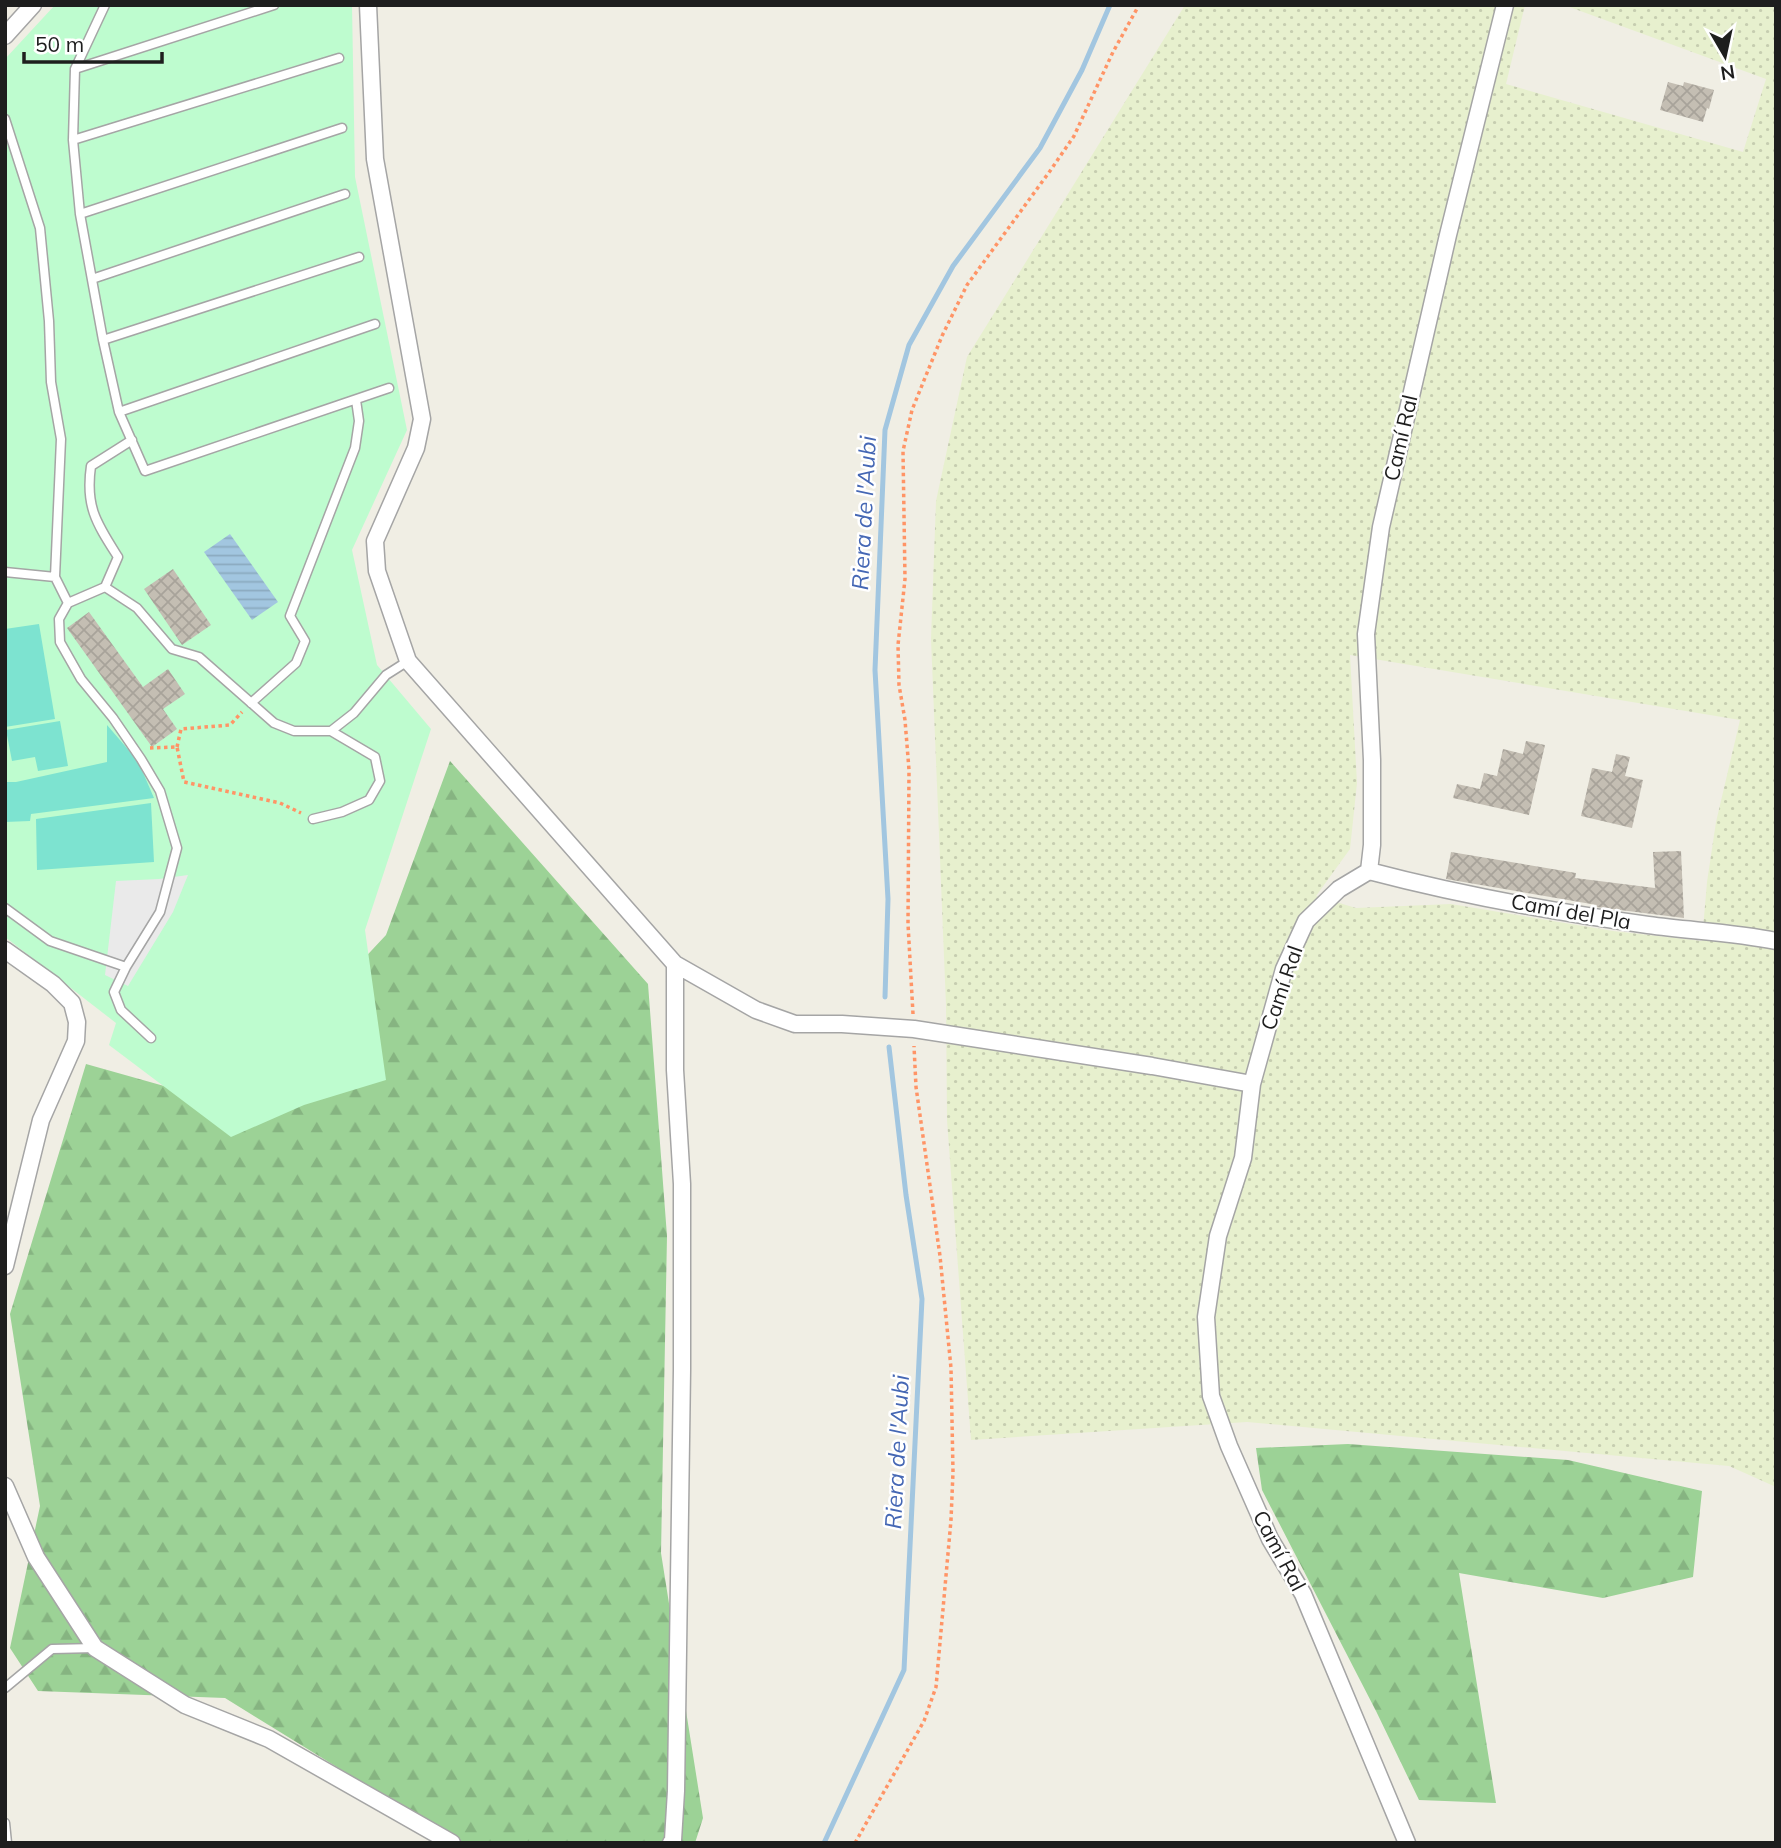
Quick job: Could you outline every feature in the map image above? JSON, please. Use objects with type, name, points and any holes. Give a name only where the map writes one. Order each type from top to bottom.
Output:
[{"type":"street","points":[[5,36],[33,5]]},
{"type":"street","points":[[368,5],[374,159],[422,419],[416,448],[375,541],[377,572],[408,662],[675,964],[756,1010],[795,1024],[914,1029],[1252,1084]]},
{"type":"street","name":"Camí Ral","points":[[1408,1843],[1303,1594],[1269,1539],[1229,1446],[1211,1396],[1206,1317],[1218,1236],[1243,1158],[1252,1084],[1284,969],[1306,921],[1339,889],[1369,871],[1372,845],[1372,760],[1366,634],[1381,527],[1448,235],[1505,5]]},
{"type":"street","name":"Camí del Pla","points":[[1369,871],[1463,893],[1584,916],[1653,926],[1745,934],[1776,941]]},
{"type":"street","points":[[5,950],[53,984],[72,1003],[78,1022],[76,1041],[41,1120],[5,1266]]},
{"type":"street","points":[[671,1843],[676,1791],[682,1343],[682,1184],[675,1070],[675,964]]},
{"type":"street","points":[[5,1486],[36,1557],[95,1648],[185,1705],[269,1740],[452,1843]]},
{"type":"lane","points":[[105,5],[75,69],[73,140],[80,214],[103,340],[119,412],[145,471],[389,388]]},
{"type":"lane","points":[[75,69],[274,5]]},
{"type":"lane","points":[[73,140],[339,58]]},
{"type":"lane","points":[[5,119],[40,228],[49,321],[51,382],[61,439],[55,577],[68,603]]},
{"type":"lane","points":[[80,214],[342,128]]},
{"type":"lane","points":[[93,279],[345,194]]},
{"type":"lane","points":[[103,340],[359,257]]},
{"type":"lane","points":[[119,412],[375,324]]},
{"type":"lane","points":[[251,703],[296,663],[305,641],[290,616],[355,448],[359,421],[356,400]]},
{"type":"lane","points":[[132,440],[91,466],[88,486],[96,522],[118,557],[105,587],[68,603],[59,619],[60,642],[81,679],[113,718],[160,791],[177,848],[160,912],[114,992],[121,1010],[151,1038]]},
{"type":"lane","points":[[5,572],[55,577]]},
{"type":"lane","points":[[105,587],[137,608],[172,649],[199,657],[274,723],[295,731],[331,731],[375,757],[380,781],[369,800],[342,812],[313,819]]},
{"type":"lane","points":[[331,731],[354,713],[386,675],[408,662]]},
{"type":"lane","points":[[5,908],[50,940],[126,967]]},
{"type":"lane","points":[[5,1688],[51,1649],[95,1648]]},
{"type":"lane","points":[[5,1823],[7,1843]]},
{"type":"path","points":[[855,1843],[924,1721],[936,1687],[953,1472],[951,1368],[940,1256],[916,1087],[908,925],[909,770],[899,685],[898,645],[905,579],[903,450],[912,410],[942,336],[967,285],[1074,136],[1113,52],[1139,5]]},
{"type":"path","points":[[251,703],[230,725],[181,729],[177,747],[184,782],[280,803],[313,819]]},
{"type":"path","points":[[134,748],[177,747]]},
{"type":"green space","points":[[55,5],[352,5],[355,177],[407,430],[352,550],[377,665],[431,729],[365,930],[386,1080],[304,1105],[231,1137],[109,1045],[116,1023],[5,937],[5,59]]},
{"type":"green space","points":[[1185,5],[1525,5],[1506,84],[1743,152],[1766,79],[1564,5],[1776,5],[1776,1487],[1729,1466],[1247,1422],[971,1440],[947,1120],[946,1005],[931,639],[936,501],[967,357]],"holes":[[[1350,655],[1740,720],[1716,822],[1702,941],[1613,931],[1451,904],[1356,908],[1316,896],[1350,849],[1357,783]]]},
{"type":"green space","points":[[450,761],[648,984],[667,1236],[661,1553],[703,1818],[695,1843],[460,1843],[225,1698],[38,1691],[10,1648],[40,1506],[10,1314],[86,1064],[228,1104],[386,935]]},
{"type":"green space","points":[[1348,1444],[1568,1460],[1702,1491],[1693,1577],[1603,1598],[1459,1573],[1496,1803],[1419,1800],[1262,1490],[1256,1448]]},
{"type":"shaded area","points":[[230,534],[278,602],[252,620],[204,552]]},
{"type":"shaded area","points":[[39,624],[55,719],[5,727],[5,629]]},
{"type":"shaded area","points":[[60,721],[68,766],[38,771],[35,757],[12,761],[6,730]]},
{"type":"shaded area","points":[[107,725],[138,761],[154,798],[31,814],[30,821],[5,822],[5,782],[16,782],[107,762]]},
{"type":"shaded area","points":[[151,803],[154,862],[37,870],[36,819]]},
{"type":"shaded area","points":[[188,875],[173,912],[128,986],[105,975],[116,881]]},
{"type":"building","points":[[1668,82],[1683,86],[1684,82],[1714,90],[1703,122],[1660,110]]},
{"type":"building","points":[[173,569],[211,625],[182,645],[144,589]]},
{"type":"building","points":[[89,612],[143,687],[168,669],[185,694],[163,709],[177,729],[152,747],[67,628]]},
{"type":"building","points":[[1526,741],[1545,745],[1529,815],[1453,798],[1457,784],[1480,789],[1484,773],[1497,776],[1503,749],[1523,754]]},
{"type":"building","points":[[1616,754],[1630,757],[1625,776],[1643,780],[1632,828],[1581,816],[1592,768],[1612,772]]},
{"type":"building","points":[[1681,851],[1684,918],[1596,907],[1597,905],[1446,879],[1451,852],[1576,873],[1575,878],[1655,888],[1653,852]]},
{"type":"waterway","name":"Riera de l'Aubi","points":[[885,997],[888,899],[875,670],[885,430],[909,345],[953,266],[1040,148],[1082,70],[1110,5]]},
{"type":"waterway","name":"Riera de l'Aubi","points":[[824,1843],[904,1670],[922,1299],[906,1195],[889,1047]]}]
